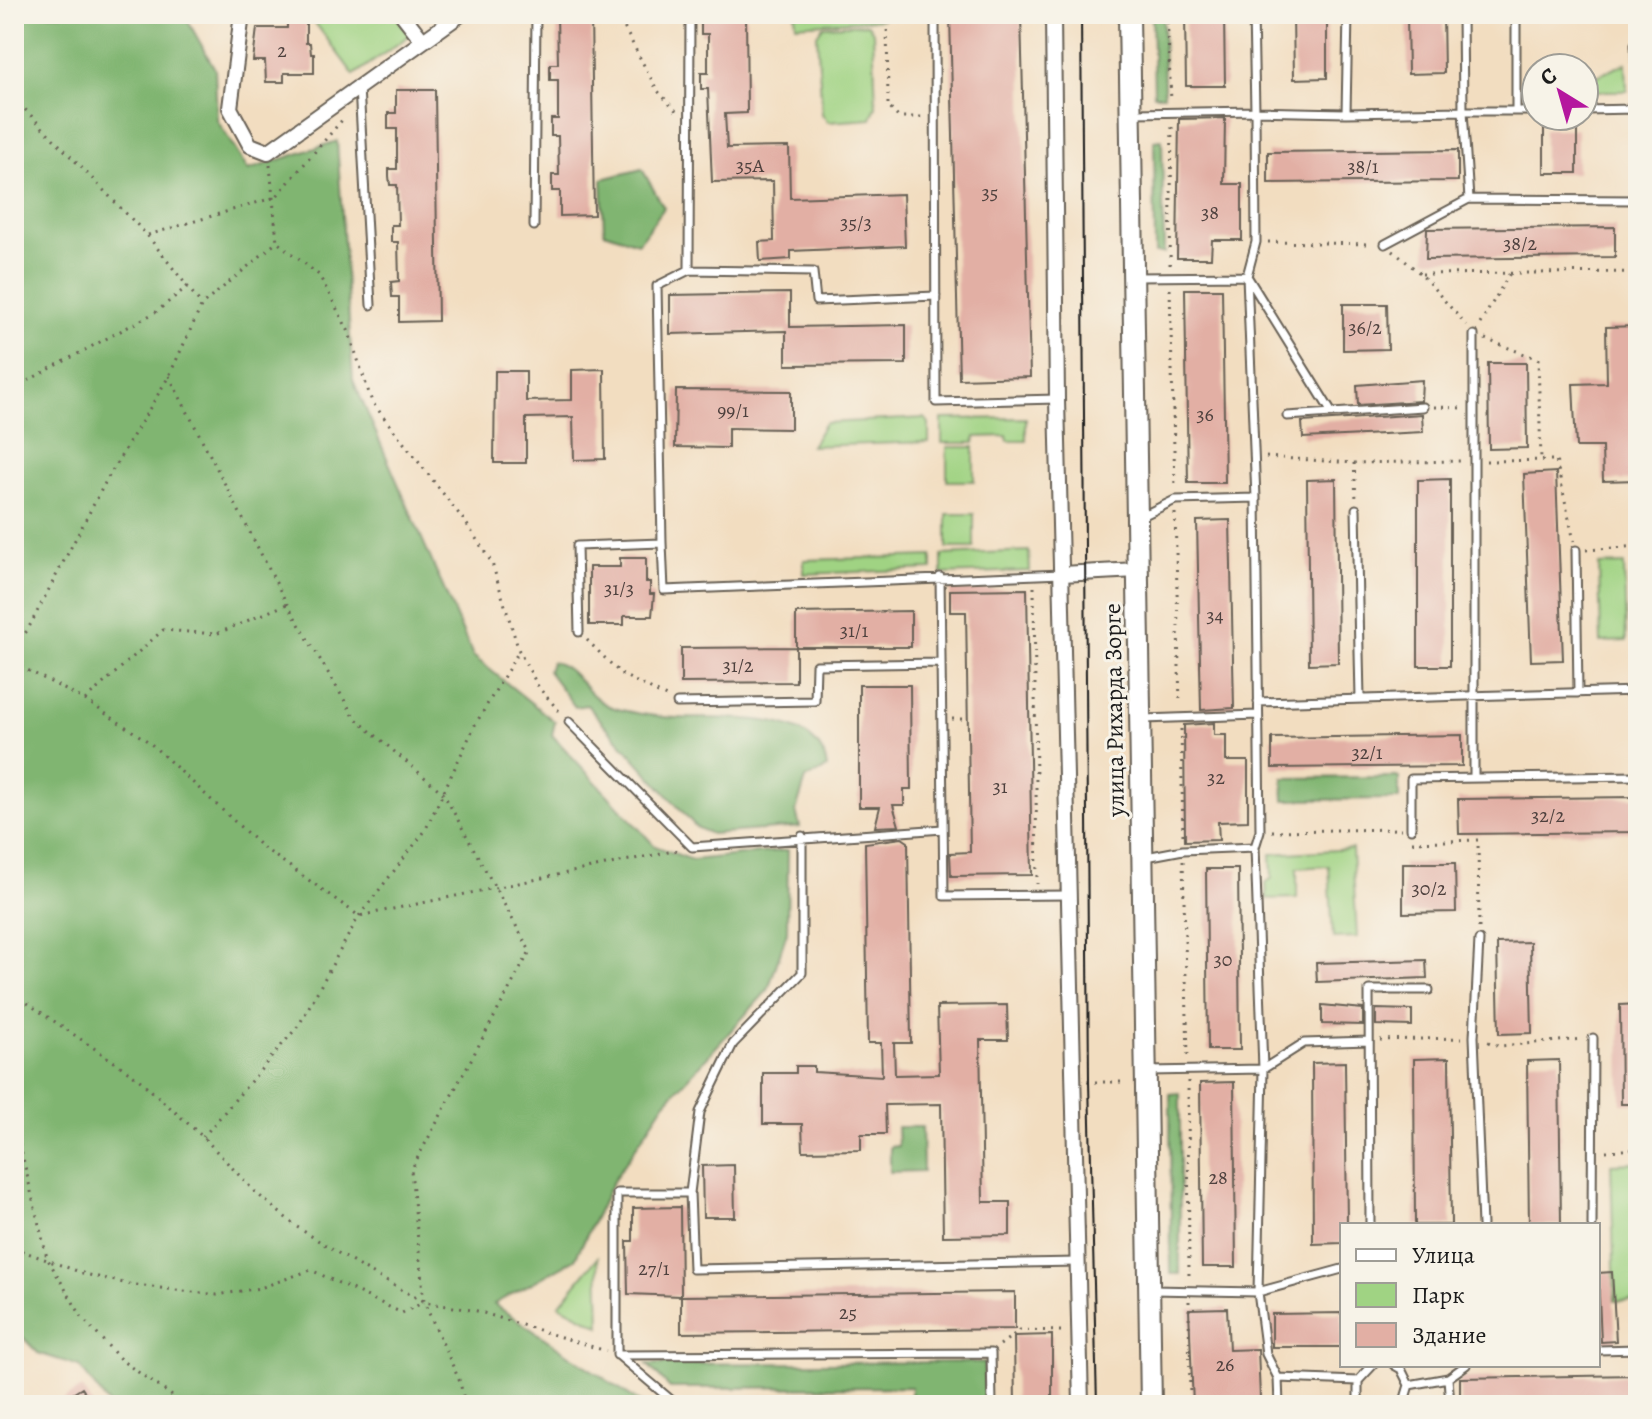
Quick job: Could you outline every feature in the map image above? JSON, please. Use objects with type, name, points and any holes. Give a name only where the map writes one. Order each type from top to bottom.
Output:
[{"type":"main road","name":"улица Рихарда Зорге","points":[[1129,14],[1151,1405]]},
{"type":"street","points":[[242,14],[230,108],[250,145],[268,152],[461,14]]},
{"type":"street","points":[[402,14],[423,41]]},
{"type":"street","points":[[1053,14],[1057,399],[1081,1405]]},
{"type":"street","points":[[1062,574],[1137,570]]},
{"type":"lane","points":[[534,226],[536,14]]},
{"type":"lane","points":[[689,270],[690,14]]},
{"type":"lane","points":[[935,14],[936,402],[1057,399]]},
{"type":"lane","points":[[1253,14],[1256,242],[1247,276],[1256,498],[1260,831],[1255,847],[1263,1069],[1258,1292],[1266,1354],[1278,1378],[1279,1405]]},
{"type":"lane","points":[[1346,113],[1348,14]]},
{"type":"lane","points":[[1462,14],[1463,111],[1469,199]]},
{"type":"lane","points":[[1516,14],[1516,111]]},
{"type":"lane","points":[[1635,44],[1638,172]]},
{"type":"lane","points":[[359,87],[371,305]]},
{"type":"lane","points":[[1600,110],[1636,109]]},
{"type":"lane","points":[[1130,113],[1520,111]]},
{"type":"lane","points":[[1385,244],[1469,199],[1638,200]]},
{"type":"lane","points":[[936,296],[816,301],[813,272],[689,270],[657,286],[664,590],[1062,574]]},
{"type":"lane","points":[[1133,277],[1247,276]]},
{"type":"lane","points":[[1247,276],[1332,413]]},
{"type":"lane","points":[[1474,335],[1474,777]]},
{"type":"lane","points":[[1287,416],[1423,407]]},
{"type":"lane","points":[[1137,518],[1175,500],[1256,498]]},
{"type":"lane","points":[[1356,509],[1360,699]]},
{"type":"lane","points":[[579,632],[577,546],[662,543]]},
{"type":"lane","points":[[1576,550],[1578,693]]},
{"type":"lane","points":[[940,577],[944,896],[1070,895]]},
{"type":"lane","points":[[677,703],[815,701],[816,665],[941,663]]},
{"type":"lane","points":[[1258,702],[1638,691]]},
{"type":"lane","points":[[1139,719],[1258,715]]},
{"type":"lane","points":[[569,722],[692,847],[802,836],[943,829]]},
{"type":"lane","points":[[1411,829],[1411,779],[1638,776]]},
{"type":"lane","points":[[802,836],[802,973],[733,1044],[700,1112],[690,1193],[693,1269],[1079,1262]]},
{"type":"lane","points":[[1142,858],[1183,850],[1255,847]]},
{"type":"lane","points":[[1479,940],[1474,1037],[1482,1223]]},
{"type":"lane","points":[[1370,1223],[1369,990],[1429,990]]},
{"type":"lane","points":[[1592,1223],[1593,1038]]},
{"type":"lane","points":[[1146,1076],[1263,1069],[1304,1043],[1369,1041]]},
{"type":"lane","points":[[617,1355],[617,1193],[690,1193]]},
{"type":"lane","points":[[1149,1290],[1258,1292],[1340,1270]]},
{"type":"lane","points":[[1600,1350],[1638,1349]]},
{"type":"lane","points":[[617,1355],[991,1353],[992,1405]]},
{"type":"lane","points":[[617,1355],[677,1405]]},
{"type":"lane","points":[[1278,1378],[1358,1381],[1371,1367]]},
{"type":"lane","points":[[1396,1367],[1406,1376],[1409,1385],[1403,1405]]},
{"type":"lane","points":[[1409,1385],[1448,1378],[1463,1367]]},
{"type":"lane","points":[[1448,1378],[1450,1405]]},
{"type":"lane","points":[[1358,1381],[1363,1405]]},
{"type":"path","points":[[617,14],[657,90],[690,126]]},
{"type":"path","points":[[887,14],[888,106],[898,117],[935,117]]},
{"type":"path","points":[[14,98],[147,235],[202,305]]},
{"type":"path","points":[[147,235],[276,197],[343,119]]},
{"type":"path","points":[[268,152],[276,197],[277,242]]},
{"type":"path","points":[[14,644],[27,631],[106,481],[169,376],[202,305],[277,242]]},
{"type":"path","points":[[277,242],[319,275],[348,330],[372,402],[466,523],[492,563],[519,651],[539,688],[569,722]]},
{"type":"path","points":[[1256,242],[1385,244],[1421,274],[1474,335],[1538,359],[1541,460]]},
{"type":"path","points":[[1421,274],[1638,272]]},
{"type":"path","points":[[1474,335],[1510,273]]},
{"type":"path","points":[[14,388],[156,312],[188,286]]},
{"type":"path","points":[[169,376],[287,604],[355,718],[443,793],[530,951],[411,1170],[424,1302],[460,1382],[465,1405]]},
{"type":"path","points":[[1423,407],[1474,408]]},
{"type":"path","points":[[1354,463],[1356,509]]},
{"type":"path","points":[[1034,575],[1037,896]]},
{"type":"path","points":[[85,700],[163,630],[216,634],[287,604]]},
{"type":"path","points":[[579,632],[621,674],[677,703]]},
{"type":"path","points":[[203,1137],[299,1025],[359,916],[425,831],[475,725],[519,651]]},
{"type":"path","points":[[14,663],[85,700],[149,742],[261,846],[359,916],[692,847]]},
{"type":"path","points":[[1029,719],[1035,719]]},
{"type":"path","points":[[1260,831],[1411,829],[1411,842],[1478,840],[1479,940]]},
{"type":"path","points":[[14,994],[135,1076],[203,1137],[255,1192],[297,1227],[424,1302],[477,1311],[617,1355]]},
{"type":"path","points":[[1075,1082],[1146,1076],[1188,1081]]},
{"type":"path","points":[[14,1121],[47,1258],[83,1319],[121,1360],[185,1405]]},
{"type":"path","points":[[1590,1151],[1638,1149]]},
{"type":"path","points":[[14,1248],[85,1274],[128,1284],[217,1295],[260,1288],[311,1270],[402,1313],[424,1302]]},
{"type":"path","points":[[991,1353],[1020,1330],[1063,1331]]},
{"type":"green space","points":[[14,14],[184,14],[215,69],[217,120],[248,170],[337,141],[353,380],[473,656],[555,722],[552,735],[655,846],[692,860],[788,850],[787,932],[768,990],[665,1103],[612,1183],[575,1259],[494,1304],[644,1405],[109,1405],[79,1366],[38,1353],[14,1328]]},
{"type":"green space","points":[[395,14],[410,35],[354,75],[313,20]]},
{"type":"green space","points":[[795,14],[881,14],[882,19],[796,25]]},
{"type":"green space","points":[[1152,14],[1163,14],[1164,95],[1154,95]]},
{"type":"green space","points":[[868,24],[873,32],[876,106],[871,119],[828,122],[822,114],[817,35],[823,26]]},
{"type":"green space","points":[[1626,63],[1627,91],[1600,91],[1600,75]]},
{"type":"green space","points":[[1162,140],[1164,253],[1155,253],[1154,141]]},
{"type":"green space","points":[[642,169],[664,208],[638,243],[604,232],[602,179]]},
{"type":"green space","points":[[925,418],[929,423],[929,442],[811,446],[825,423]]},
{"type":"green space","points":[[1026,418],[1026,441],[1008,441],[1007,436],[975,437],[974,443],[942,443],[942,419]]},
{"type":"green space","points":[[947,447],[974,447],[974,481],[947,481]]},
{"type":"green space","points":[[947,514],[974,514],[974,548],[947,548]]},
{"type":"green space","points":[[1029,551],[1030,571],[942,574],[942,555]]},
{"type":"green space","points":[[932,556],[932,569],[804,574],[804,560]]},
{"type":"green space","points":[[1624,564],[1626,641],[1601,642],[1599,565]]},
{"type":"green space","points":[[551,662],[567,669],[601,701],[622,710],[663,717],[759,720],[805,733],[820,747],[827,768],[806,779],[796,811],[800,827],[711,834],[696,827],[587,705],[575,707],[548,671]]},
{"type":"green space","points":[[1399,777],[1399,799],[1284,800],[1283,778]]},
{"type":"green space","points":[[1352,849],[1357,937],[1333,938],[1329,866],[1297,868],[1297,898],[1267,899],[1266,883],[1272,878],[1271,854]]},
{"type":"green space","points":[[1180,1093],[1180,1274],[1171,1274],[1170,1094]]},
{"type":"green space","points":[[897,1127],[922,1127],[923,1171],[890,1172],[890,1147],[898,1146]]},
{"type":"green space","points":[[1638,1163],[1638,1300],[1615,1301],[1611,1164]]},
{"type":"green space","points":[[598,1257],[600,1326],[559,1305]]},
{"type":"green space","points":[[984,1362],[984,1405],[911,1405],[911,1387],[670,1388],[647,1364]]},
{"type":"building","points":[[557,14],[591,14],[594,215],[560,216],[560,191],[552,191],[552,175],[559,175],[558,136],[551,136],[551,119],[558,119],[558,80],[550,80],[550,64],[558,64]]},
{"type":"building","points":[[708,14],[746,14],[747,113],[725,114],[727,148],[789,147],[790,198],[903,194],[905,246],[791,251],[791,259],[760,261],[759,242],[774,241],[773,181],[712,182],[708,89],[701,89],[701,73],[708,73],[708,34],[701,34],[701,17],[708,17]]},
{"type":"building","points":[[950,14],[1021,14],[1030,377],[959,379]]},
{"type":"building","points":[[1185,14],[1224,14],[1225,86],[1186,86]]},
{"type":"building","points":[[1293,14],[1327,14],[1327,78],[1294,79]]},
{"type":"building","points":[[1407,14],[1443,14],[1444,73],[1408,74]]},
{"type":"building","points":[[287,19],[306,19],[306,43],[310,43],[311,54],[314,54],[314,73],[284,73],[284,82],[266,82],[265,61],[253,61],[257,28],[287,28]]},
{"type":"building","points":[[396,90],[435,90],[438,321],[399,322],[399,297],[392,297],[391,282],[399,281],[398,242],[391,242],[391,225],[398,225],[397,185],[390,185],[389,169],[397,169],[397,129],[388,129],[388,113],[396,113]]},
{"type":"building","points":[[1225,118],[1224,184],[1242,184],[1242,240],[1212,240],[1211,258],[1177,258],[1179,119]]},
{"type":"building","points":[[1544,132],[1577,132],[1577,173],[1544,173]]},
{"type":"building","points":[[1458,150],[1458,181],[1268,183],[1268,152]]},
{"type":"building","points":[[1615,227],[1615,257],[1426,259],[1427,229]]},
{"type":"building","points":[[1185,289],[1222,289],[1225,483],[1188,483]]},
{"type":"building","points":[[790,293],[790,327],[906,325],[906,364],[786,365],[786,331],[670,334],[670,295]]},
{"type":"building","points":[[1343,304],[1387,304],[1388,349],[1343,350]]},
{"type":"building","points":[[1638,326],[1638,480],[1603,481],[1602,447],[1576,447],[1573,384],[1607,383],[1606,327]]},
{"type":"building","points":[[1488,363],[1526,363],[1527,448],[1489,449]]},
{"type":"building","points":[[604,369],[605,459],[574,460],[573,417],[526,418],[526,463],[494,463],[495,371],[526,371],[526,401],[572,400],[572,370]]},
{"type":"building","points":[[1422,380],[1421,401],[1358,405],[1357,385]]},
{"type":"building","points":[[676,390],[791,391],[791,429],[728,428],[728,448],[675,447]]},
{"type":"building","points":[[1422,414],[1423,432],[1303,438],[1302,422]]},
{"type":"building","points":[[1556,472],[1563,660],[1531,661],[1524,474]]},
{"type":"building","points":[[1336,479],[1338,663],[1309,664],[1307,480]]},
{"type":"building","points":[[1450,479],[1450,666],[1418,666],[1418,480]]},
{"type":"building","points":[[1230,520],[1234,708],[1201,710],[1197,521]]},
{"type":"building","points":[[620,558],[646,558],[646,582],[650,582],[650,594],[654,594],[652,616],[624,616],[624,625],[589,625],[589,567],[620,567]]},
{"type":"building","points":[[1027,589],[1032,875],[951,876],[950,853],[970,852],[966,612],[950,612],[950,590]]},
{"type":"building","points":[[911,611],[911,647],[796,647],[796,613]]},
{"type":"building","points":[[796,647],[796,682],[681,683],[681,648]]},
{"type":"building","points":[[859,685],[910,685],[911,789],[904,789],[904,805],[893,805],[899,826],[875,827],[880,807],[859,807]]},
{"type":"building","points":[[1214,723],[1214,735],[1226,735],[1226,761],[1248,761],[1248,821],[1218,822],[1219,840],[1185,841],[1184,725]]},
{"type":"building","points":[[1462,735],[1462,766],[1272,768],[1272,738]]},
{"type":"building","points":[[1638,797],[1638,832],[1459,834],[1458,799]]},
{"type":"building","points":[[902,838],[908,842],[911,1043],[894,1043],[895,1075],[939,1074],[937,1006],[1007,1005],[1008,1040],[980,1040],[983,1202],[1010,1202],[1010,1235],[943,1236],[941,1104],[885,1105],[886,1134],[861,1134],[861,1150],[803,1151],[802,1124],[763,1124],[763,1073],[796,1073],[796,1066],[814,1066],[814,1072],[882,1076],[881,1043],[868,1043],[865,843]]},
{"type":"building","points":[[1403,863],[1455,863],[1456,912],[1403,913]]},
{"type":"building","points":[[1206,869],[1238,869],[1240,1050],[1208,1050]]},
{"type":"building","points":[[1530,942],[1532,1033],[1499,1034],[1497,943]]},
{"type":"building","points":[[1426,960],[1427,978],[1317,982],[1316,963]]},
{"type":"building","points":[[1638,1004],[1638,1104],[1621,1104],[1620,1005]]},
{"type":"building","points":[[1322,1005],[1363,1009],[1363,1025],[1322,1024]]},
{"type":"building","points":[[1376,1009],[1412,1010],[1412,1026],[1376,1025]]},
{"type":"building","points":[[1449,1058],[1451,1223],[1415,1223],[1414,1059]]},
{"type":"building","points":[[1559,1060],[1561,1223],[1529,1223],[1527,1061]]},
{"type":"building","points":[[1345,1062],[1347,1223],[1340,1223],[1340,1243],[1313,1244],[1312,1063]]},
{"type":"building","points":[[1234,1082],[1236,1267],[1202,1267],[1200,1083]]},
{"type":"building","points":[[734,1165],[735,1217],[703,1217],[702,1166]]},
{"type":"building","points":[[680,1207],[681,1296],[628,1294],[627,1241],[633,1241],[633,1208]]},
{"type":"building","points":[[1612,1272],[1616,1341],[1601,1342],[1600,1273]]},
{"type":"building","points":[[1015,1292],[1015,1329],[681,1333],[681,1296]]},
{"type":"building","points":[[1227,1308],[1229,1350],[1258,1349],[1260,1399],[1231,1400],[1231,1405],[1193,1405],[1189,1309]]},
{"type":"building","points":[[1340,1313],[1340,1347],[1272,1347],[1272,1314]]},
{"type":"building","points":[[1052,1335],[1052,1405],[1015,1405],[1014,1336]]},
{"type":"building","points":[[1638,1375],[1638,1405],[1460,1405],[1460,1378]]},
{"type":"building","points":[[82,1388],[93,1405],[55,1405]]},
{"type":"tram line","points":[[1081,14],[1089,1082],[1097,1405]]}]
